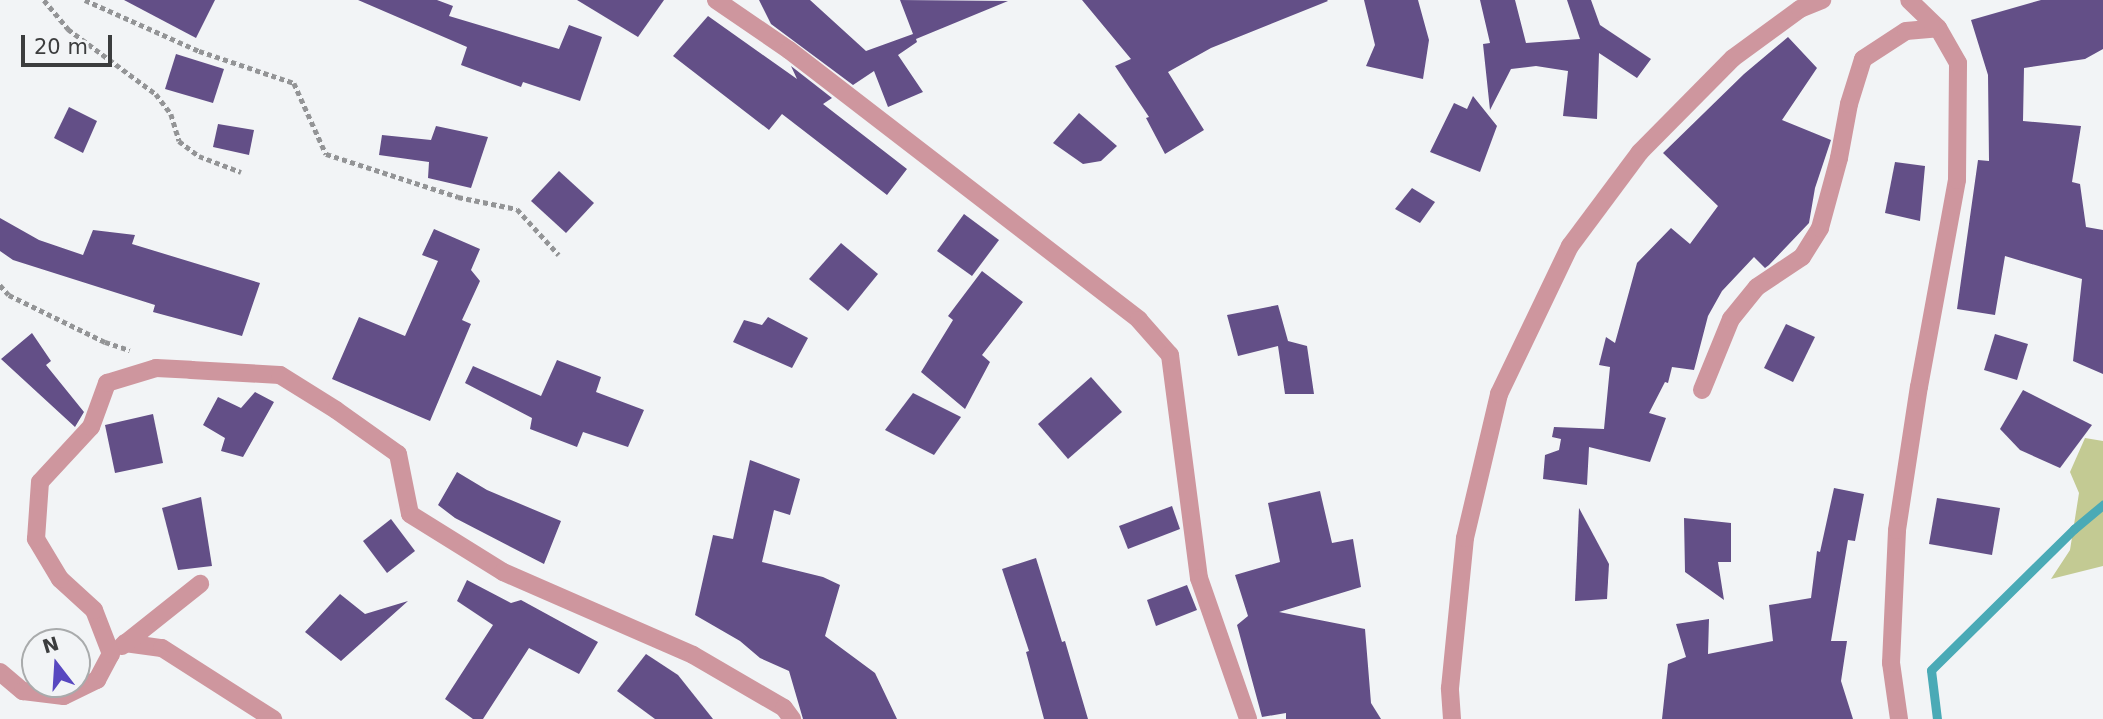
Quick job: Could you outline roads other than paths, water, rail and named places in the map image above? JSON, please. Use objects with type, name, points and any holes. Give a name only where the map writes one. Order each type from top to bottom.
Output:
[{"type":"street","points":[[716,0],[789,50],[1139,320],[1170,355],[1199,578],[1248,719]]},
{"type":"street","points":[[1452,719],[1450,688],[1465,538],[1499,394],[1570,246],[1640,152],[1733,58],[1800,9],[1822,0]]},
{"type":"street","points":[[1899,719],[1891,663],[1897,530],[1919,387],[1957,180],[1958,63],[1938,28],[1909,0]]},
{"type":"street","points":[[1702,390],[1731,319],[1757,287],[1802,257],[1820,228],[1839,158],[1849,104],[1863,59],[1906,31],[1938,28]]},
{"type":"street","points":[[118,649],[94,610],[60,579],[36,539],[40,482],[91,427],[107,383],[156,368],[280,375],[398,454],[410,514],[503,572],[693,655],[784,708],[792,719]]},
{"type":"street","points":[[0,672],[23,691],[64,696],[97,680],[118,649],[200,584]]},
{"type":"street","points":[[118,649],[162,648],[273,719]]},
{"type":"waterway","points":[[1937,719],[1931,670],[2074,529],[2103,505]]}]
